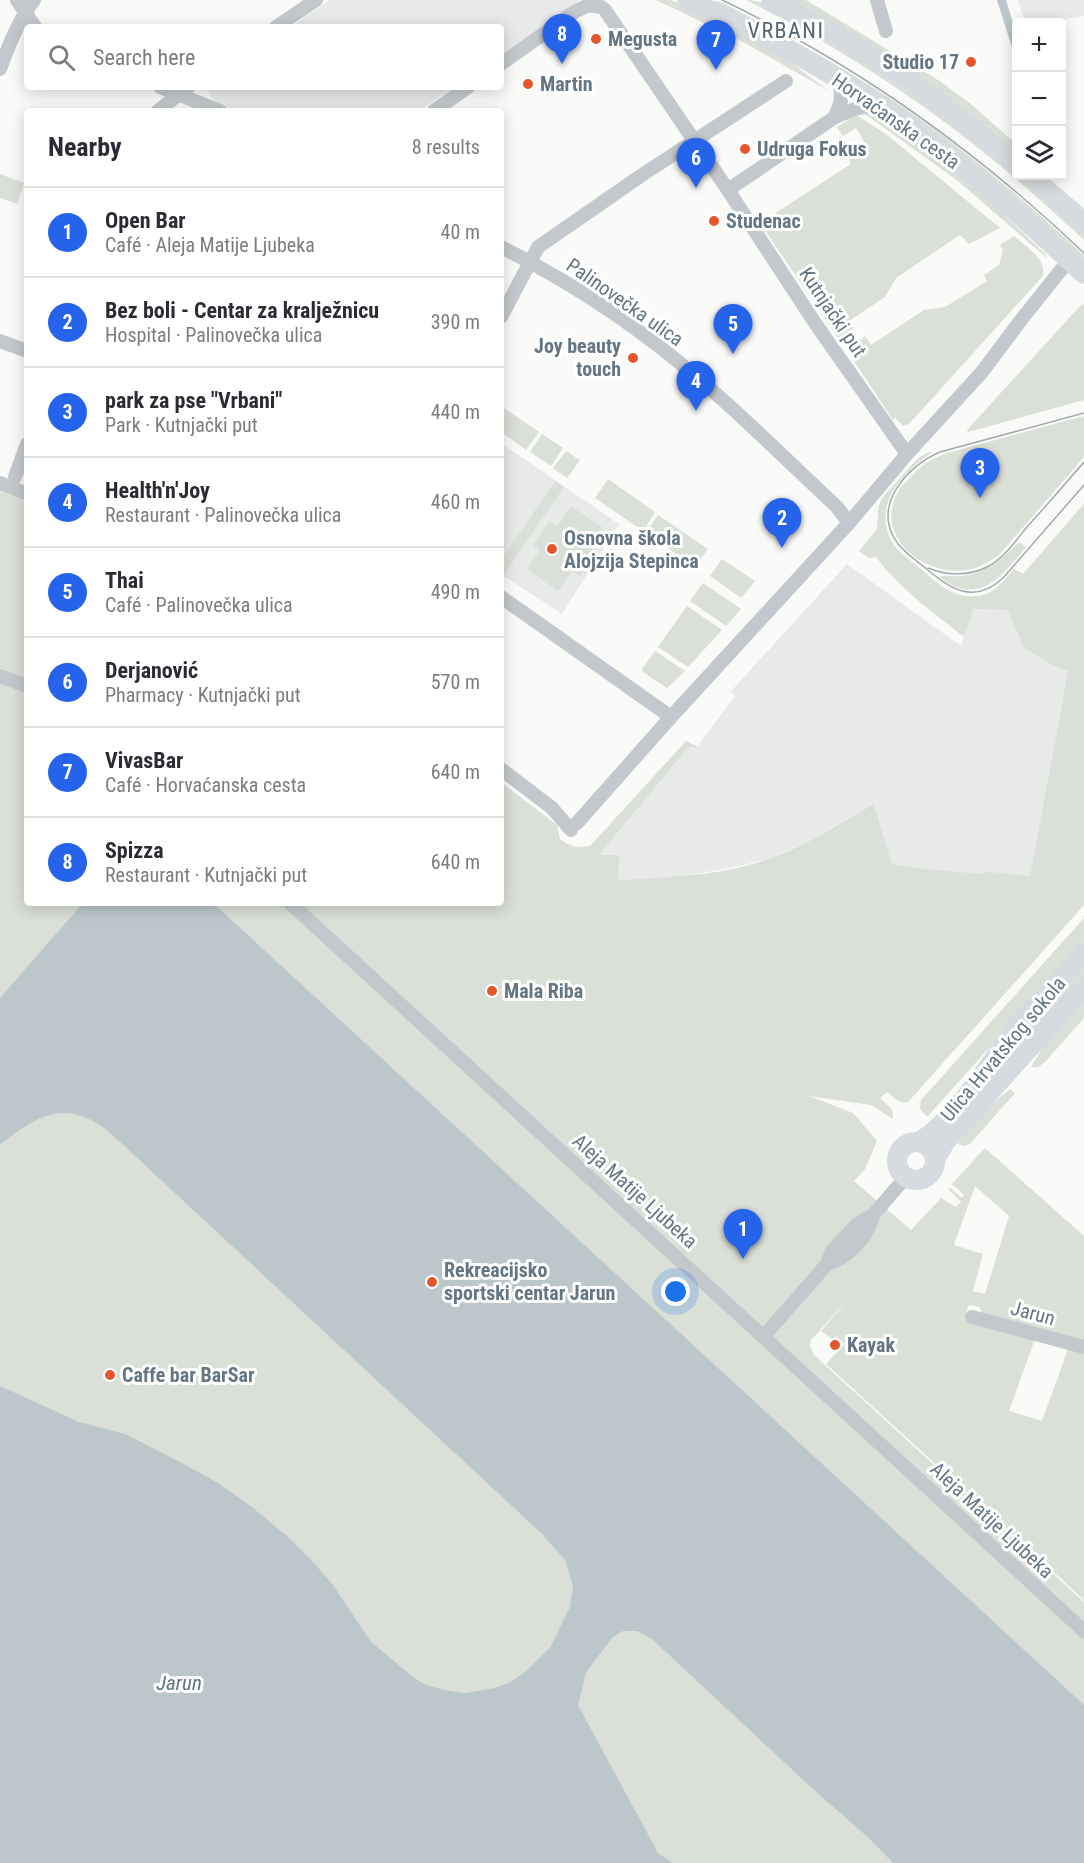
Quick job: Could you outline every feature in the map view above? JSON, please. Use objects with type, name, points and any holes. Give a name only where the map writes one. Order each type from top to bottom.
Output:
[{"type":"street","points":[[17,0],[33,24]]},
{"type":"street","points":[[0,69],[11,39],[34,0]]},
{"type":"street","points":[[280,24],[316,0]]},
{"type":"street","name":"Horvaćanska cesta","points":[[687,0],[777,44],[877,104],[948,155],[1012,208],[1084,273]]},
{"type":"street","name":"Horvaćanska cesta","points":[[771,0],[863,51],[967,124],[1012,160]]},
{"type":"street","points":[[877,0],[886,31]]},
{"type":"street","name":"Kutnjački put","points":[[504,62],[574,12],[589,4],[605,10],[728,190],[815,323],[907,454]]},
{"type":"street","points":[[504,312],[538,247],[786,81]]},
{"type":"street","points":[[836,117],[841,101],[840,81]]},
{"type":"street","points":[[438,108],[464,90]]},
{"type":"street","points":[[162,108],[183,91],[214,108]]},
{"type":"street","points":[[728,190],[836,117],[877,104]]},
{"type":"street","points":[[1036,180],[1075,208],[1084,222]]},
{"type":"street","name":"Palinovečka ulica","points":[[504,248],[531,262],[600,304],[659,347],[722,398],[837,507],[849,523]]},
{"type":"street","points":[[504,771],[574,826],[849,523],[907,454],[982,372],[1069,260]]},
{"type":"street","points":[[0,341],[24,350]]},
{"type":"street","points":[[15,477],[24,452]]},
{"type":"street","points":[[0,483],[24,493]]},
{"type":"street","points":[[504,599],[671,717]]},
{"type":"street","points":[[0,676],[24,685]]},
{"type":"street","name":"Aleja Matije Ljubeka","points":[[293,906],[1084,1631]]},
{"type":"street","name":"Ulica Hrvatskog sokola","points":[[920,1142],[941,1124],[981,1079],[1016,1030],[1084,953]]},
{"type":"street","name":"Ulica Hrvatskog sokola","points":[[936,1158],[945,1142],[1084,987]]},
{"type":"street","points":[[920,1142],[930,1147],[936,1158],[934,1169],[927,1177],[916,1180],[906,1178],[898,1168],[899,1151],[908,1143],[920,1142]]},
{"type":"street","points":[[764,1336],[827,1264],[832,1251],[857,1224],[873,1215],[906,1178]]},
{"type":"street","name":"Jarun","points":[[972,1317],[1084,1347]]},
{"type":"shaded area","points":[[329,0],[581,0],[504,55],[504,24],[295,24]]},
{"type":"shaded area","points":[[656,0],[671,0],[691,9],[786,59],[829,91],[743,42]]},
{"type":"shaded area","points":[[705,0],[721,2],[831,62],[937,131],[975,160],[1084,255],[1084,264],[999,186]]},
{"type":"shaded area","points":[[746,0],[759,2],[772,8],[881,74],[1012,168],[1012,176],[950,126],[894,86],[807,32]]},
{"type":"shaded area","points":[[789,0],[806,0],[938,80],[971,104],[1012,140],[1012,150]]},
{"type":"shaded area","points":[[1018,0],[1084,0],[1084,16],[1066,19],[1024,18]]},
{"type":"shaded area","points":[[450,90],[424,108],[227,108],[217,103],[208,91]]},
{"type":"shaded area","points":[[861,111],[875,112],[975,187],[1047,258],[958,181]]},
{"type":"shaded area","points":[[858,116],[886,134],[1000,228],[969,244],[960,235],[896,278],[885,297],[849,321],[854,330],[838,338],[760,223],[851,164],[849,160],[868,148],[856,128],[843,136],[837,127]]},
{"type":"shaded area","points":[[0,174],[24,183],[17,204],[0,198]]},
{"type":"shaded area","points":[[1017,180],[1027,180],[1084,231],[1084,240]]},
{"type":"shaded area","points":[[1014,236],[1039,259],[1043,271],[1042,277],[909,424],[903,426],[895,418],[893,420],[848,350],[865,336],[871,345],[924,310],[945,307],[987,281],[984,275],[999,265],[1003,250],[1000,245]]},
{"type":"shaded area","points":[[1084,304],[1084,400],[968,432],[967,430]]},
{"type":"shaded area","points":[[504,408],[539,432],[526,450],[504,434]]},
{"type":"shaded area","points":[[1084,416],[1084,457],[995,558],[966,570],[934,567],[919,560],[897,538],[892,524],[892,508],[898,492],[914,473],[927,463],[947,453]]},
{"type":"shaded area","points":[[542,434],[563,448],[551,466],[530,452]]},
{"type":"shaded area","name":"Osnovna škola Alojzija Stepinca","points":[[504,445],[619,524],[562,614],[504,576]]},
{"type":"shaded area","points":[[566,451],[580,460],[567,478],[553,468]]},
{"type":"shaded area","name":"Rekreacijsko sportski centar Jarun","points":[[933,452],[911,469],[894,490],[885,515],[887,528],[892,542],[902,554],[935,582],[949,591],[965,596],[988,593],[1014,569],[1023,574],[1084,504],[1084,905],[909,1101],[906,1103],[898,1101],[887,1092],[880,1098],[892,1109],[893,1119],[871,1105],[809,1096],[853,1113],[877,1141],[865,1169],[854,1181],[911,1230],[941,1198],[956,1207],[961,1202],[948,1189],[950,1188],[962,1198],[964,1195],[952,1184],[985,1148],[1084,1236],[1084,1343],[982,1313],[979,1307],[970,1305],[965,1320],[1035,1339],[1009,1411],[1042,1421],[1068,1349],[1084,1352],[1084,1600],[826,1364],[845,1344],[836,1336],[832,1339],[821,1331],[850,1297],[811,1340],[810,1346],[814,1355],[1084,1602],[1084,1863],[0,1863],[0,491],[24,501],[24,906],[504,906],[504,784],[557,825],[560,839],[574,846],[590,846],[686,741],[697,746],[696,748],[688,748],[599,855],[619,855],[618,880],[694,875],[750,865],[796,848],[874,804],[892,864],[982,874],[984,871],[1030,876],[1068,671],[1052,665],[1024,648],[1008,610],[973,609],[964,637],[906,590],[876,557],[869,558],[859,551],[877,529],[878,508],[882,498],[918,458]],"holes":[[[975,1186],[1009,1216],[985,1294],[973,1291],[983,1254],[954,1245]]]},
{"type":"shaded area","points":[[608,479],[655,512],[643,531],[595,498]]},
{"type":"shaded area","points":[[555,481],[564,487],[504,574],[504,556]]},
{"type":"shaded area","points":[[571,506],[603,528],[589,547],[596,553],[580,576],[572,571],[558,591],[527,569],[540,550],[533,545],[549,521],[557,526]]},
{"type":"shaded area","points":[[658,515],[708,549],[695,567],[646,533]]},
{"type":"shaded area","points":[[1019,542],[1026,547],[998,578],[988,585],[978,589],[966,589],[953,586],[939,577],[962,576],[979,572],[1000,559]]},
{"type":"shaded area","points":[[722,559],[755,581],[741,598],[710,576]]},
{"type":"shaded area","points":[[847,564],[961,646],[972,609],[1009,610],[1024,648],[1052,665],[1068,671],[1030,876],[984,871],[982,874],[892,864],[874,804],[807,842],[768,859],[680,877],[617,880],[598,856],[688,748],[696,748],[735,696],[732,690]]},
{"type":"shaded area","points":[[703,583],[741,609],[726,626],[690,601]]},
{"type":"shaded area","points":[[687,606],[722,630],[688,667],[658,647]]},
{"type":"shaded area","points":[[655,651],[685,671],[667,688],[642,669]]},
{"type":"shaded area","points":[[1084,918],[1084,942],[927,1117],[920,1109],[921,1100]]},
{"type":"shaded area","points":[[1084,963],[1084,977],[972,1097],[997,1065]]},
{"type":"shaded area","points":[[1084,998],[1084,1018],[1045,1062],[1038,1067],[1031,1067],[1048,1039]]},
{"type":"shaded area","points":[[1010,1089],[1015,1093],[970,1144],[964,1146],[958,1144],[974,1122]]},
{"type":"water","points":[[997,0],[1006,0],[1012,20],[1012,47]]},
{"type":"water","name":"Jarun","points":[[80,906],[216,906],[1084,1705],[1084,1863],[893,1863],[869,1838],[652,1639],[637,1631],[623,1631],[613,1637],[586,1672],[578,1705],[658,1853],[673,1863],[0,1863],[0,1386],[79,1422],[125,1434],[218,1483],[252,1507],[289,1538],[333,1585],[371,1642],[426,1685],[465,1693],[495,1688],[509,1683],[524,1673],[550,1648],[570,1607],[573,1586],[565,1560],[541,1533],[107,1130],[92,1120],[64,1113],[38,1119],[0,1145],[0,998]]},
{"type":"tram line","points":[[722,0],[811,47],[919,116],[987,168],[1084,253]]},
{"type":"tram line","points":[[1084,413],[940,452],[928,458],[907,475],[898,486],[888,511],[889,525],[900,546],[942,581],[962,591],[981,591],[1003,578],[1084,485]]},
{"type":"tram line","points":[[928,568],[958,574],[980,570],[993,564],[1008,550],[1084,462]]},
{"type":"place","name":"Megusta","points":[[596,39]]},
{"type":"place","name":"Studio 17","points":[[971,62]]},
{"type":"place","name":"Spizza","points":[[562,64]]},
{"type":"place","name":"VivasBar","points":[[716,70]]},
{"type":"place","name":"Martin","points":[[528,84]]},
{"type":"place","name":"Udruga Fokus","points":[[745,149]]},
{"type":"place","name":"Derjanović","points":[[696,188]]},
{"type":"place","name":"Studenac","points":[[714,221]]},
{"type":"place","name":"Thai","points":[[733,354]]},
{"type":"place","name":"Joy beauty touch","points":[[633,358]]},
{"type":"place","name":"Health'n'Joy","points":[[696,411]]},
{"type":"place","name":"park za pse \"Vrbani\"","points":[[980,498]]},
{"type":"place","name":"Bez boli - Centar za kralježnicu","points":[[782,548]]},
{"type":"place","name":"Osnovna škola Alojzija Stepinca","points":[[552,549]]},
{"type":"place","name":"Mala Riba","points":[[492,991]]},
{"type":"place","name":"Open Bar","points":[[743,1259]]},
{"type":"place","name":"Rekreacijsko sportski centar Jarun","points":[[432,1282]]},
{"type":"place","name":"Kayak","points":[[835,1345]]},
{"type":"place","name":"Caffe bar BarSar","points":[[110,1375]]},
{"type":"district","name":"VRBANI","points":[[786,30]]}]
